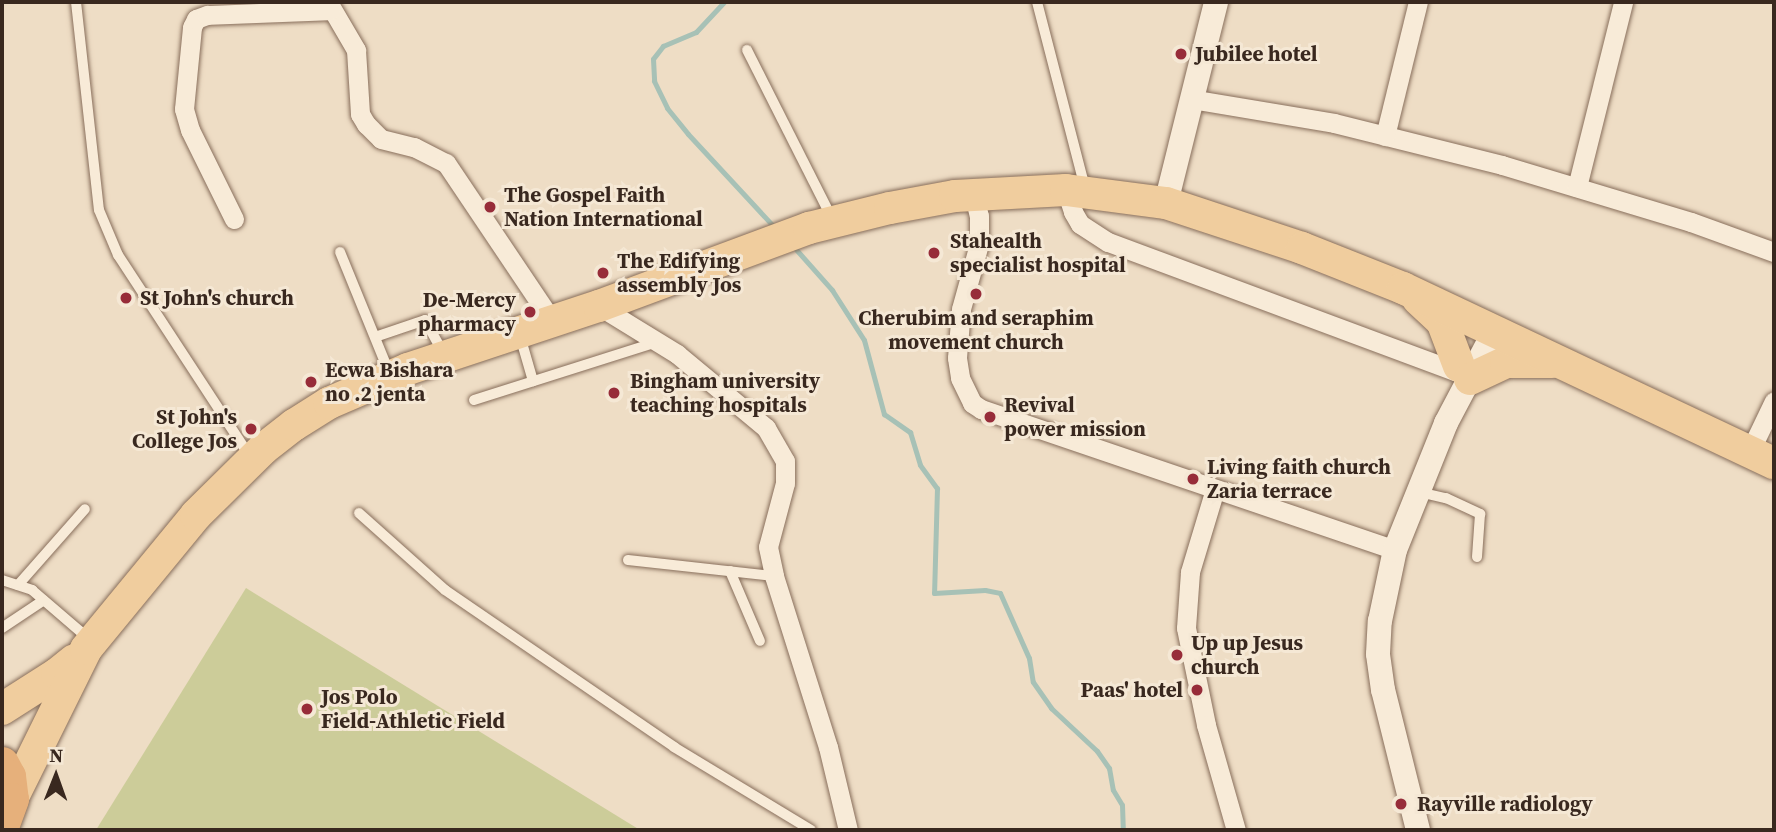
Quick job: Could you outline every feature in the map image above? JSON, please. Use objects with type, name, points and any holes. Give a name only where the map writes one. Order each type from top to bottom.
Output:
[{"type":"highway","points":[[2,763],[9,776],[9,816]]},
{"type":"main road","points":[[2,709],[57,674],[89,645],[196,515],[252,459],[294,425],[329,403],[391,376],[598,306],[821,225],[890,208],[974,195],[1076,191],[1166,203],[1302,248],[1485,324],[1762,457]]},
{"type":"main road","points":[[1403,288],[1442,321],[1462,372],[1506,362],[1565,362]]},
{"type":"main road","points":[[9,816],[89,645]]},
{"type":"street","points":[[1166,203],[1216,2]]},
{"type":"street","points":[[1385,136],[1418,2]]},
{"type":"street","points":[[1577,187],[1623,2]]},
{"type":"street","points":[[234,219],[190,130],[184,109],[192,27],[196,19],[207,15],[330,6],[350,34],[356,50],[360,114],[366,124],[381,139],[414,147],[446,163],[552,321]]},
{"type":"street","points":[[1191,99],[1335,124],[1502,164],[1691,222],[1774,252]]},
{"type":"street","points":[[1076,191],[1073,212],[1080,224],[1108,242],[1462,372]]},
{"type":"street","points":[[974,195],[979,216],[979,244],[961,309],[957,358],[963,385],[972,403],[981,409],[1395,550]]},
{"type":"street","points":[[598,306],[677,354],[766,428],[785,461],[785,483],[768,547],[774,576],[828,747],[848,830]]},
{"type":"street","points":[[1418,830],[1383,690],[1378,654],[1380,621],[1395,550],[1446,423],[1462,372],[1485,324]]},
{"type":"street","points":[[1762,457],[1774,401]]},
{"type":"street","points":[[1214,489],[1190,572],[1186,628],[1206,725],[1236,830]]},
{"type":"lane","points":[[76,2],[99,211],[118,255],[252,459]]},
{"type":"lane","points":[[1037,2],[1076,191]]},
{"type":"lane","points":[[747,50],[821,225]]},
{"type":"lane","points":[[340,252],[391,376]]},
{"type":"lane","points":[[375,337],[425,320],[445,357]]},
{"type":"lane","points":[[519,332],[533,381]]},
{"type":"lane","points":[[474,400],[657,342]]},
{"type":"lane","points":[[1418,492],[1446,498],[1480,514],[1477,557]]},
{"type":"lane","points":[[18,585],[85,509]]},
{"type":"lane","points":[[359,513],[445,590],[674,747],[811,830]]},
{"type":"lane","points":[[628,561],[774,576]]},
{"type":"lane","points":[[730,572],[760,641]]},
{"type":"lane","points":[[2,580],[18,585],[44,600],[89,645]]},
{"type":"lane","points":[[2,628],[44,600]]},
{"type":"green space","name":"Jos Polo Field-Athletic Field","points":[[246,588],[640,830],[96,830]]},
{"type":"waterway","points":[[724,2],[696,32],[663,46],[653,59],[654,81],[667,108],[688,134],[776,229]]},
{"type":"waterway","points":[[793,246],[832,290],[864,340],[884,414],[910,432],[920,465],[937,488],[934,593],[985,590],[1000,593],[1029,658],[1033,682],[1051,708],[1097,751],[1109,768],[1113,790],[1122,805],[1123,830]]},
{"type":"place","name":"Jubilee hotel","points":[[1181,54]]},
{"type":"place","name":"The Gospel Faith Nation International","points":[[490,207]]},
{"type":"place","name":"Stahealth specialist hospital","points":[[934,253]]},
{"type":"place","name":"The Edifying assembly Jos","points":[[603,273]]},
{"type":"place","name":"Cherubim and seraphim movement church","points":[[976,294]]},
{"type":"place","name":"St John's church","points":[[126,298]]},
{"type":"place","name":"De-Mercy pharmacy","points":[[530,312]]},
{"type":"place","name":"Ecwa Bishara no .2 jenta","points":[[311,382]]},
{"type":"place","name":"Bingham university teaching hospitals","points":[[614,393]]},
{"type":"place","name":"Revival power mission","points":[[990,417]]},
{"type":"place","name":"St John's College Jos","points":[[251,429]]},
{"type":"place","name":"Living faith church Zaria terrace","points":[[1193,479]]},
{"type":"place","name":"Up up Jesus church","points":[[1177,655]]},
{"type":"place","name":"Paas' hotel","points":[[1197,690]]},
{"type":"place","name":"Jos Polo Field-Athletic Field","points":[[307,709]]},
{"type":"place","name":"Rayville radiology","points":[[1401,804]]}]
